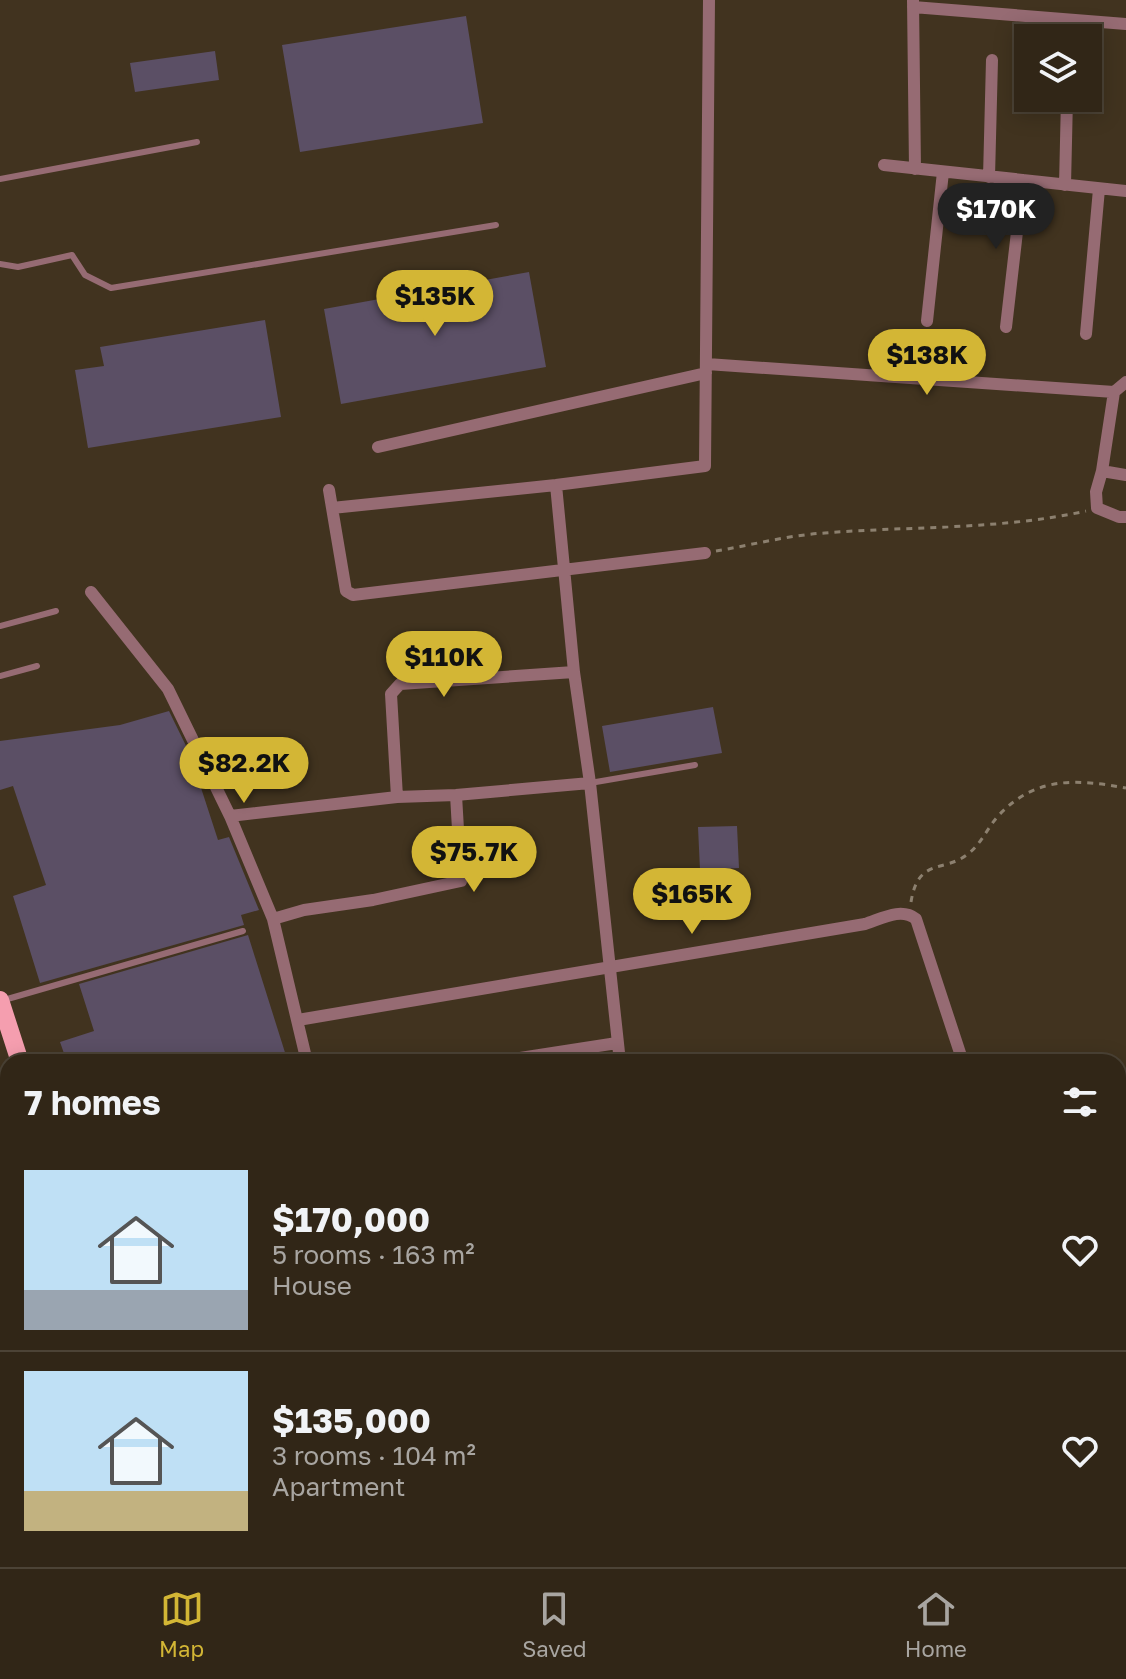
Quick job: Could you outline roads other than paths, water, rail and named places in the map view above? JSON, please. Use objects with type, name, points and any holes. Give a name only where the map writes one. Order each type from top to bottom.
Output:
[{"type":"main road","points":[[0,1000],[17,1054]]},
{"type":"street","points":[[332,508],[705,466],[709,0]]},
{"type":"street","points":[[915,169],[913,3],[1126,24]]},
{"type":"street","points":[[989,177],[992,60]]},
{"type":"street","points":[[1065,185],[1067,112]]},
{"type":"street","points":[[884,165],[1126,191]]},
{"type":"street","points":[[927,321],[943,172]]},
{"type":"street","points":[[1006,327],[1023,180]]},
{"type":"street","points":[[1086,334],[1099,189]]},
{"type":"street","points":[[378,447],[706,368],[1114,392]]},
{"type":"street","points":[[1126,382],[1114,392],[1096,492],[1097,508],[1126,517]]},
{"type":"street","points":[[1102,471],[1126,475]]},
{"type":"street","points":[[556,485],[574,672],[590,783],[619,1054]]},
{"type":"street","points":[[329,490],[346,591],[353,595],[705,553]]},
{"type":"street","points":[[91,592],[168,689],[230,816],[273,919],[305,1054]]},
{"type":"street","points":[[397,797],[391,694],[400,684],[574,672]]},
{"type":"street","points":[[230,816],[397,797],[590,783]]},
{"type":"street","points":[[273,919],[304,910],[358,903],[461,881],[456,795]]},
{"type":"street","points":[[298,1020],[865,924],[900,913],[910,914],[916,919],[960,1054]]},
{"type":"street","points":[[546,1054],[617,1043]]},
{"type":"lane","points":[[0,179],[197,142]]},
{"type":"lane","points":[[0,264],[18,267],[72,255],[85,275],[111,288],[496,225]]},
{"type":"lane","points":[[0,626],[56,611]]},
{"type":"lane","points":[[0,676],[37,666]]},
{"type":"lane","points":[[590,783],[695,765]]},
{"type":"lane","points":[[0,1000],[243,931]]}]
